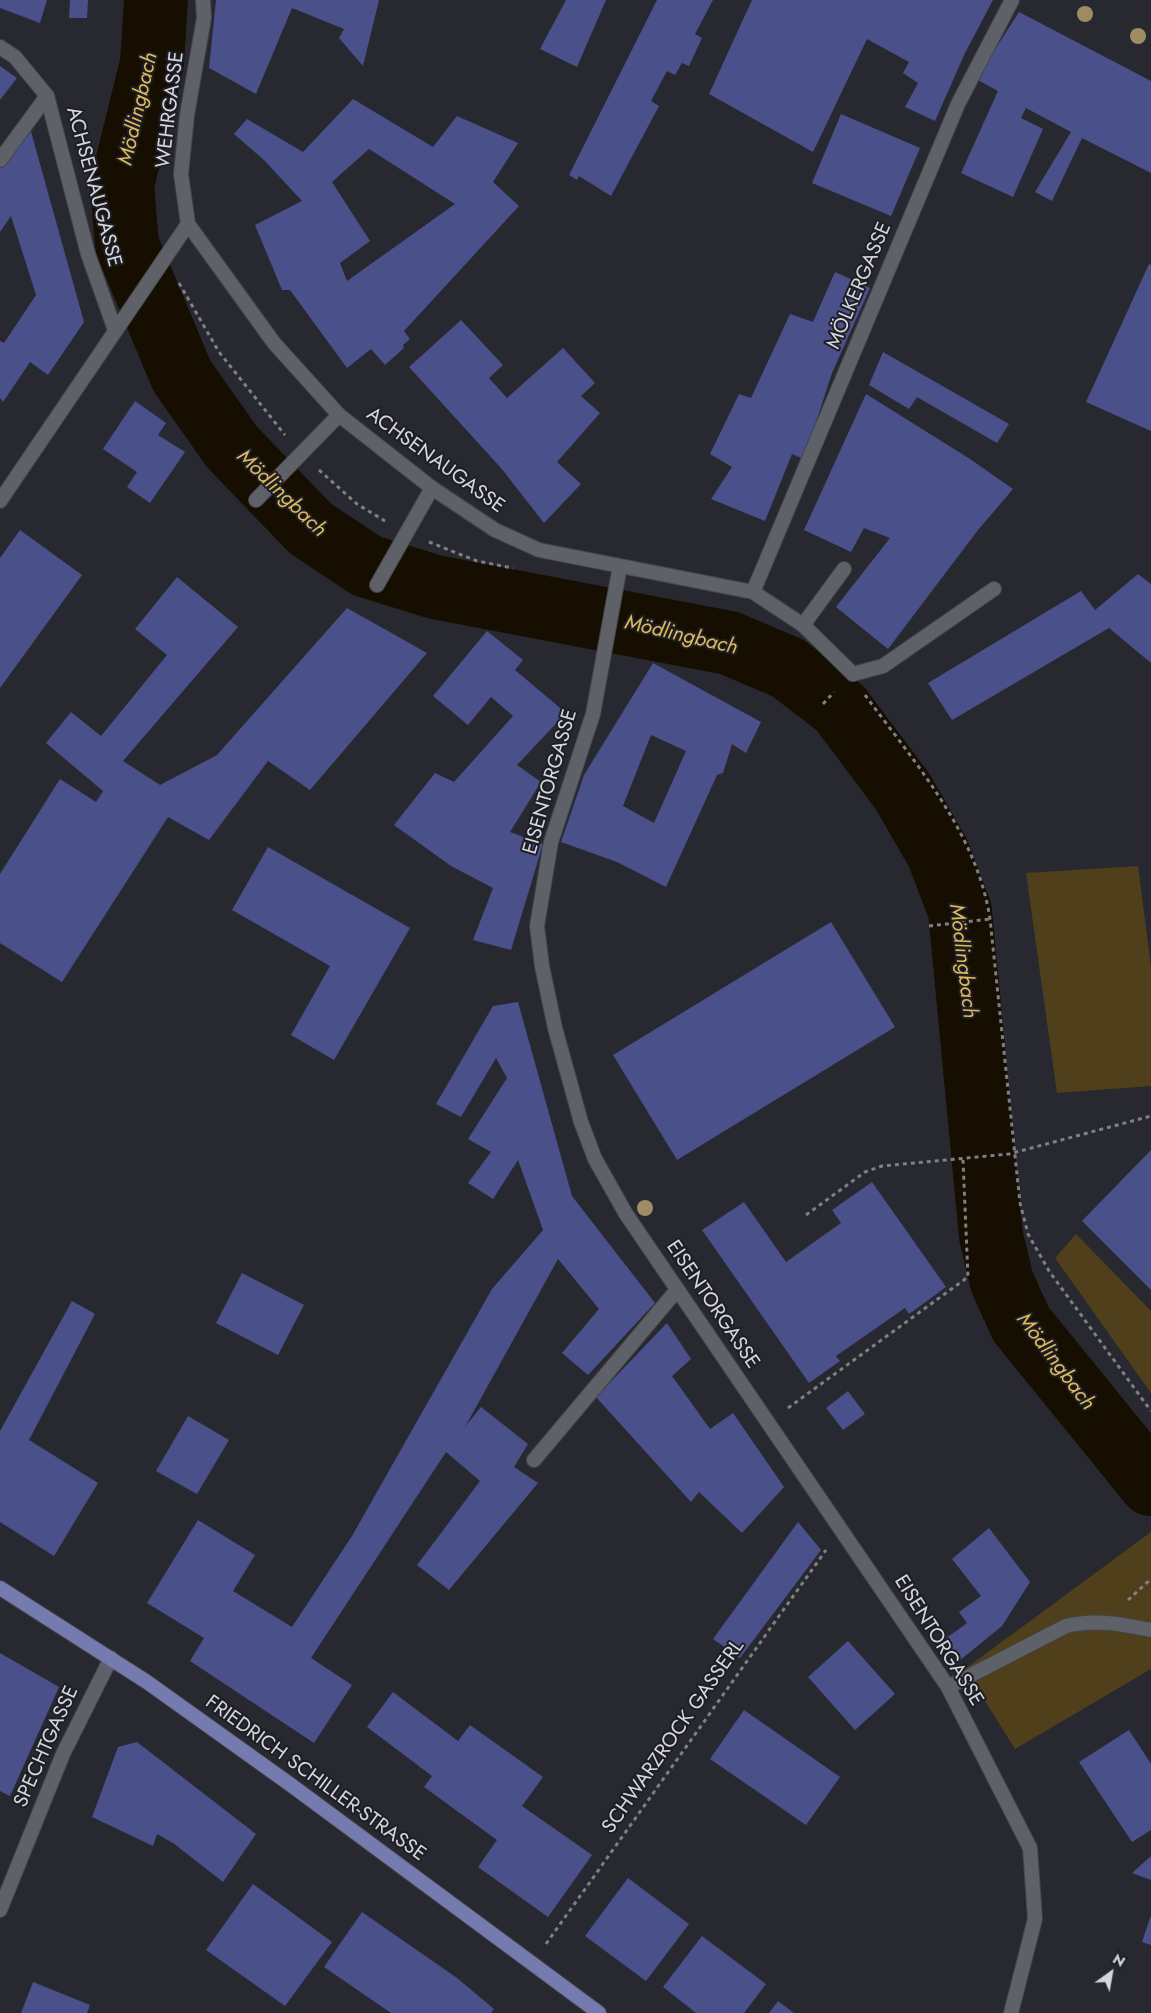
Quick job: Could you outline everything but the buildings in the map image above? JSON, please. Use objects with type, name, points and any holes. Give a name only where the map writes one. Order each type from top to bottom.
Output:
[{"type":"main road","name":"FRIEDRICH SCHILLER-STRASSE","points":[[0,1588],[111,1658],[299,1791],[598,2013]]},
{"type":"street","name":"WEHRGASSE","points":[[188,224],[181,174],[187,115],[204,18],[203,0]]},
{"type":"street","name":"MÖLKERGASSE","points":[[753,592],[958,104],[1012,0]]},
{"type":"street","name":"ACHSENAUGASSE","points":[[0,47],[15,57],[47,96],[88,254],[115,330]]},
{"type":"street","points":[[0,160],[47,96]]},
{"type":"street","points":[[0,501],[188,224]]},
{"type":"street","name":"ACHSENAUGASSE","points":[[188,224],[274,344],[339,415],[432,488],[495,530],[539,550],[753,592],[803,625],[853,674]]},
{"type":"street","points":[[256,500],[339,415]]},
{"type":"street","points":[[377,586],[432,488]]},
{"type":"street","name":"EISENTORGASSE","points":[[620,566],[593,714],[551,842],[537,926],[542,966],[555,1028],[581,1122],[596,1159],[626,1214],[948,1688],[1030,1848],[1035,1919],[1011,2013]]},
{"type":"street","points":[[803,625],[844,570]]},
{"type":"street","points":[[853,674],[883,666],[994,589]]},
{"type":"street","points":[[534,1460],[677,1290]]},
{"type":"street","points":[[948,1688],[1066,1626],[1085,1622],[1105,1621],[1151,1630]]},
{"type":"street","name":"SPECHTGASSE","points":[[0,1910],[63,1754],[111,1658]]},
{"type":"path","points":[[853,674],[863,692],[930,784],[959,830],[978,874],[990,919],[1020,1203],[1028,1234],[1049,1272],[1151,1411]]},
{"type":"path","points":[[929,926],[990,919]]},
{"type":"path","points":[[806,1215],[865,1172],[882,1166],[962,1160],[1015,1153],[1151,1116]]},
{"type":"path","points":[[768,1423],[968,1276],[962,1160]]},
{"type":"path","name":"SCHWARZROCK GASSERL","points":[[532,1963],[841,1529]]},
{"type":"shaded area","points":[[1138,866],[1151,967],[1151,1086],[1057,1093],[1026,873]]},
{"type":"shaded area","points":[[1076,1234],[1151,1311],[1151,1393],[1055,1258]]},
{"type":"shaded area","points":[[1151,1532],[1151,1669],[1015,1749],[965,1669]]},
{"type":"waterway","name":"Mödlingbach","points":[[156,0],[152,63],[122,185],[127,245],[182,376],[232,447],[311,529],[367,566],[435,587],[729,643],[788,668],[840,708],[903,792],[938,853],[960,911],[991,1236],[1002,1282],[1021,1324],[1151,1484]]}]
